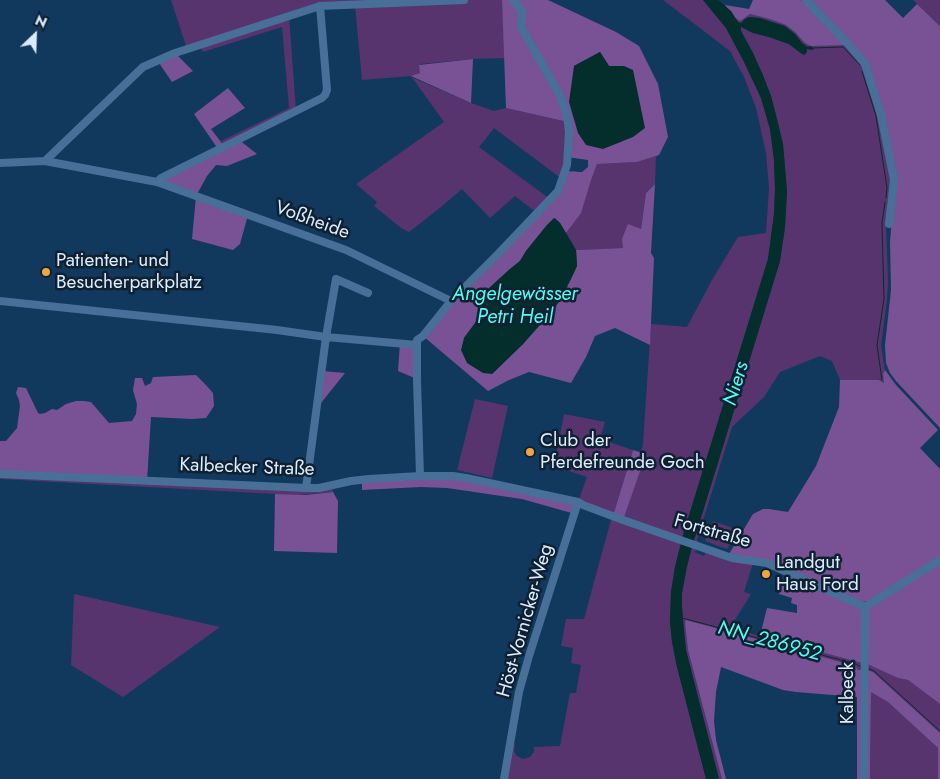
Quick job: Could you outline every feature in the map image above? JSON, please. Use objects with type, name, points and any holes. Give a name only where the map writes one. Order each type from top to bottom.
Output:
[{"type":"street","points":[[45,161],[139,70],[148,64],[175,53],[320,6],[464,0]]},
{"type":"street","points":[[420,476],[417,340],[423,336],[451,301],[558,191],[566,165],[569,132],[567,115],[559,94],[521,27],[522,11],[513,0]]},
{"type":"street","points":[[806,0],[865,64],[880,115],[894,180],[888,224]]},
{"type":"street","points":[[157,182],[161,178],[325,95],[327,90],[320,6]]},
{"type":"street","name":"Voßheide","points":[[0,164],[45,161],[157,182],[346,250],[451,301]]},
{"type":"street","points":[[306,488],[326,337],[336,280],[368,293]]},
{"type":"street","points":[[0,300],[326,337],[417,345]]},
{"type":"street","name":"Kalbecker Straße","points":[[0,474],[306,488],[319,488],[370,479],[453,476],[578,502]]},
{"type":"street","name":"Fortstraße","points":[[578,502],[583,506],[694,546],[732,558],[767,563],[865,607]]},
{"type":"street","name":"Höst-Vornicker-Weg","points":[[504,779],[519,692],[578,502]]},
{"type":"street","points":[[865,607],[940,560]]},
{"type":"street","name":"Kalbeck","points":[[864,779],[865,607]]},
{"type":"shaded area","points":[[171,0],[371,0],[371,3],[429,0],[502,0],[505,58],[420,64],[420,73],[412,77],[362,80],[355,5],[320,6],[289,16],[296,111],[225,146],[221,141],[289,108],[282,27],[203,52],[199,45],[187,49]]},
{"type":"shaded area","points":[[502,0],[548,0],[616,32],[639,46],[658,84],[668,137],[659,155],[637,162],[597,164],[581,213],[566,233],[555,218],[547,225],[520,261],[488,289],[482,297],[484,311],[464,338],[492,374],[523,344],[553,310],[577,266],[576,250],[623,248],[622,239],[628,224],[641,229],[646,193],[655,184],[651,253],[654,258],[650,345],[615,328],[595,336],[586,357],[571,383],[529,372],[488,391],[423,336],[558,191],[565,171],[582,172],[588,167],[588,160],[567,157],[568,122],[506,108]],"holes":[[[600,52],[609,66],[574,66]]]},
{"type":"shaded area","points":[[663,0],[703,0],[726,28],[761,98],[770,129],[774,160],[774,214],[768,259],[683,535],[671,592],[670,621],[672,642],[706,779],[504,779],[510,744],[515,745],[514,751],[517,756],[523,759],[530,757],[534,752],[534,747],[560,746],[570,693],[576,693],[581,665],[571,663],[573,648],[561,646],[566,619],[584,619],[612,516],[578,502],[587,477],[554,466],[564,414],[605,422],[600,439],[633,450],[613,516],[646,454],[641,452],[651,324],[687,327],[738,237],[766,233],[769,188],[766,153],[756,108],[744,77],[730,51]]},
{"type":"shaded area","points":[[753,0],[801,0],[845,45],[811,46],[805,43],[786,25],[750,14],[740,21],[734,17],[725,5],[749,9]]},
{"type":"shaded area","points":[[801,0],[804,0],[862,63],[879,115],[891,188],[891,196],[887,202],[890,206],[886,223],[887,300],[881,345],[885,383],[879,380],[840,380],[832,361],[820,356],[780,372],[764,397],[732,427],[697,540],[700,544],[693,543],[780,261],[785,227],[787,191],[783,144],[771,96],[753,53],[741,31],[741,27],[753,33],[789,44],[805,55],[807,49],[813,50],[802,43],[795,34],[760,18],[749,17],[741,23],[734,17],[740,21],[750,14],[770,19],[786,25],[805,43],[844,45]]},
{"type":"shaded area","points":[[809,0],[885,0],[903,18],[917,4],[940,26],[940,428],[896,381],[886,363],[885,345],[891,290],[890,242],[895,179],[868,63]]},
{"type":"shaded area","points":[[913,0],[940,0],[940,26],[932,18]]},
{"type":"shaded area","points":[[175,53],[193,71],[172,82],[157,60]]},
{"type":"shaded area","points":[[473,59],[471,103],[411,76],[420,73],[419,65]]},
{"type":"shaded area","points":[[412,77],[494,111],[506,108],[568,122],[562,179],[494,128],[479,147],[550,199],[537,213],[515,196],[490,218],[462,189],[409,232],[401,228],[374,206],[377,202],[356,184],[444,122]]},
{"type":"shaded area","points":[[228,88],[245,108],[211,129],[224,146],[238,139],[257,154],[227,166],[216,165],[207,176],[196,196],[157,182],[218,149],[194,114]]},
{"type":"shaded area","points":[[656,156],[655,184],[646,193],[641,229],[623,248],[576,250],[566,233],[572,224],[597,164],[637,162]]},
{"type":"shaded area","points":[[196,196],[248,215],[240,244],[233,250],[192,239]]},
{"type":"shaded area","points":[[400,343],[417,345],[417,379],[398,371]]},
{"type":"shaded area","points":[[885,370],[896,385],[938,430],[920,448],[940,469],[940,557],[870,601],[862,602],[763,560],[729,554],[753,514],[763,509],[788,512],[816,466],[839,407],[840,380],[879,380],[884,383],[883,374]]},
{"type":"shaded area","points":[[322,371],[345,373],[317,408]]},
{"type":"shaded area","points":[[196,375],[213,393],[214,406],[206,418],[151,417],[147,481],[0,474],[0,441],[6,441],[17,428],[20,406],[16,393],[18,387],[26,388],[40,414],[52,409],[57,410],[66,404],[76,401],[84,401],[91,402],[109,423],[132,421],[136,414],[137,404],[133,390],[135,378],[142,378],[145,386],[151,383],[153,377]]},
{"type":"shaded area","points":[[475,399],[508,406],[492,478],[457,470]]},
{"type":"shaded area","points":[[633,450],[646,454],[623,520],[613,516]]},
{"type":"shaded area","points":[[0,474],[332,485],[333,492],[295,495],[0,479]]},
{"type":"shaded area","points":[[453,476],[578,502],[575,514],[522,499],[447,488],[421,487],[362,490],[362,480]]},
{"type":"shaded area","points":[[333,492],[338,501],[337,553],[274,551],[275,494],[306,495]]},
{"type":"shaded area","points":[[713,521],[738,530],[727,549],[705,541]]},
{"type":"shaded area","points":[[692,547],[698,549],[694,552],[704,556],[706,552],[753,563],[744,592],[751,594],[730,628],[862,663],[862,670],[858,670],[685,623],[688,650],[722,779],[719,779],[684,637],[682,593]]},
{"type":"shaded area","points":[[940,563],[940,704],[908,680],[898,678],[867,664],[867,613],[869,608]]},
{"type":"shaded area","points":[[785,575],[862,609],[862,663],[760,636],[767,608],[797,613],[797,605],[791,603],[792,598],[779,594]]},
{"type":"shaded area","points":[[74,594],[220,627],[123,697],[71,665]]},
{"type":"shaded area","points":[[686,620],[855,666],[858,670],[862,670],[861,779],[857,779],[857,697],[783,690],[721,667],[716,692],[714,721],[716,740],[726,779],[722,779],[688,650]]},
{"type":"shaded area","points":[[867,664],[898,678],[908,680],[940,704],[940,733],[873,672],[867,670]]},
{"type":"shaded area","points":[[867,670],[873,672],[940,733],[940,779],[938,779],[938,748],[888,702],[871,692],[870,779],[866,779]]},
{"type":"shaded area","points":[[871,691],[888,702],[938,748],[938,779],[870,779]]},
{"type":"water","name":"Niers","points":[[703,0],[718,0],[741,23],[749,17],[760,18],[785,26],[802,43],[807,47],[811,46],[814,50],[807,49],[804,55],[789,44],[753,33],[741,27],[741,31],[753,53],[771,96],[783,144],[787,191],[785,227],[780,261],[692,547],[682,593],[686,650],[719,779],[706,779],[677,667],[670,621],[671,592],[683,535],[768,259],[775,190],[770,129],[761,98],[726,28]]},
{"type":"water","points":[[600,52],[609,66],[624,66],[633,70],[645,128],[633,137],[603,149],[586,145],[578,133],[569,102],[574,66]]},
{"type":"water","name":"Angelgewässer Petri Heil","points":[[554,218],[560,223],[576,250],[577,266],[573,275],[561,299],[523,344],[492,374],[483,373],[467,363],[461,350],[464,338],[484,311],[482,297],[488,289],[520,261]]},
{"type":"waterway","points":[[811,48],[843,47],[860,65]]},
{"type":"waterway","points":[[862,71],[876,116],[887,188],[886,198]]},
{"type":"waterway","points":[[882,380],[877,345],[884,299],[882,223],[885,202]]},
{"type":"waterway","name":"NN_286952","points":[[682,618],[856,664],[861,667]]},
{"type":"waterway","name":"NN_286952","points":[[867,668],[874,671],[940,731]]},
{"type":"place","name":"Patienten- und Besucherparkplatz","points":[[46,272]]},
{"type":"place","name":"Club der Pferdefreunde Goch","points":[[530,452]]},
{"type":"place","name":"Landgut Haus Ford","points":[[766,574]]}]
